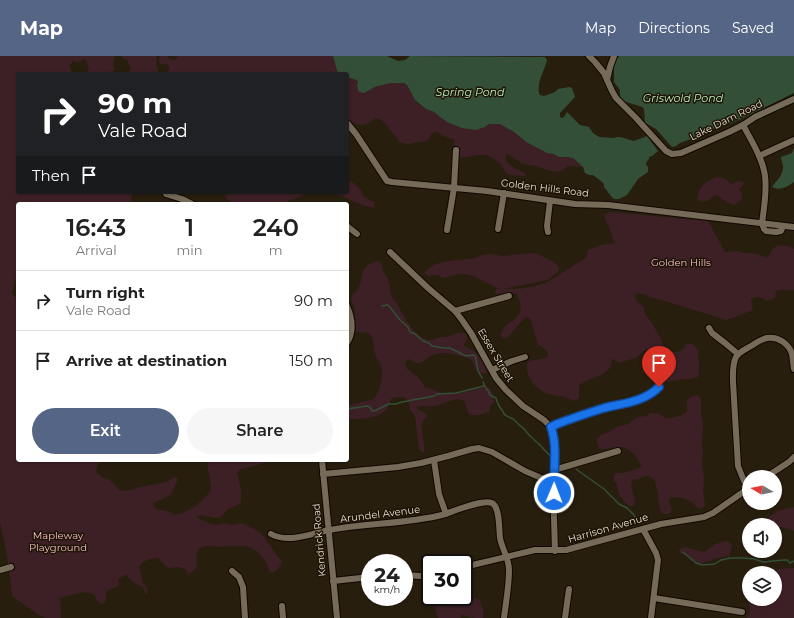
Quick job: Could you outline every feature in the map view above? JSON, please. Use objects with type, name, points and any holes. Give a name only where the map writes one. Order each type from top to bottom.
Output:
[{"type":"street","points":[[589,56],[598,65],[607,80]]},
{"type":"street","points":[[607,80],[614,56]]},
{"type":"street","name":"Lake Dam Road","points":[[607,80],[616,98],[666,151],[672,154],[681,153],[714,139],[743,125],[755,117],[794,99]]},
{"type":"street","name":"Golden Hills Road","points":[[349,125],[389,182],[504,193],[582,204],[608,205],[672,214],[794,227]]},
{"type":"street","points":[[743,125],[759,156],[764,172],[765,200],[762,223]]},
{"type":"street","points":[[759,156],[794,140]]},
{"type":"street","points":[[447,230],[454,188],[456,150]]},
{"type":"street","points":[[498,229],[504,193]]},
{"type":"street","points":[[166,194],[188,202]]},
{"type":"street","points":[[548,232],[547,227],[550,200]]},
{"type":"street","points":[[349,228],[357,234]]},
{"type":"street","name":"Essex Street","points":[[390,252],[455,311],[471,332],[499,382],[513,397],[551,427]]},
{"type":"street","points":[[455,311],[510,296]]},
{"type":"street","points":[[349,312],[352,332],[349,340]]},
{"type":"street","points":[[709,328],[738,354],[761,340],[775,338],[783,342],[789,348],[792,354],[794,369]]},
{"type":"street","name":"Harrison Avenue","points":[[738,354],[734,363],[733,371],[737,459],[742,476]]},
{"type":"street","points":[[492,370],[525,357]]},
{"type":"street","points":[[555,551],[553,483],[554,441],[551,427],[603,408],[639,399],[652,394],[659,387]]},
{"type":"street","points":[[323,474],[398,467],[434,460],[474,448],[482,448],[525,471],[553,483]]},
{"type":"street","points":[[554,470],[618,451]]},
{"type":"street","points":[[776,470],[794,457]]},
{"type":"street","points":[[434,460],[438,494],[446,514]]},
{"type":"street","name":"Kendrick Road","points":[[322,462],[337,618]]},
{"type":"street","name":"Harrison Avenue","points":[[473,565],[535,550],[566,550],[661,524],[707,516],[742,493]]},
{"type":"street","name":"Arundel Avenue","points":[[271,534],[279,538],[298,537],[328,530],[409,521],[446,514],[470,505],[491,503],[496,510],[501,542],[507,557]]},
{"type":"street","points":[[643,529],[658,558],[651,618]]},
{"type":"street","points":[[504,618],[509,577],[507,557]]},
{"type":"street","points":[[0,570],[11,567]]},
{"type":"street","points":[[232,571],[239,578],[243,587],[245,618]]},
{"type":"street","points":[[333,581],[361,578]]},
{"type":"street","points":[[565,618],[569,589]]},
{"type":"street","points":[[654,598],[742,612]]},
{"type":"street","points":[[282,606],[283,618]]},
{"type":"green space","name":"Mapleway Playground","points":[[0,56],[115,56],[113,63],[114,70],[111,72],[88,72],[87,71],[89,68],[86,60],[84,59],[76,63],[75,61],[72,61],[69,65],[72,72],[16,72],[16,194],[132,194],[132,202],[16,202],[16,280],[12,293],[16,298],[16,462],[101,462],[97,466],[96,472],[102,477],[110,480],[120,490],[126,491],[162,483],[177,477],[178,479],[171,494],[154,503],[153,506],[156,509],[170,512],[175,515],[194,507],[210,493],[211,488],[208,462],[266,462],[239,470],[237,472],[241,489],[241,502],[238,505],[228,509],[222,516],[217,518],[200,515],[197,518],[211,524],[218,525],[226,523],[233,525],[242,523],[261,533],[282,562],[275,571],[271,572],[262,556],[257,551],[241,546],[201,547],[196,554],[196,568],[188,574],[186,569],[178,567],[168,568],[158,558],[149,559],[142,563],[139,568],[142,582],[146,586],[148,594],[145,593],[143,587],[132,581],[127,575],[124,575],[118,579],[119,584],[117,587],[106,591],[106,600],[103,604],[97,601],[95,595],[92,593],[78,593],[60,598],[61,618],[46,618],[39,615],[12,596],[8,559],[0,523]]},
{"type":"green space","points":[[121,56],[157,56],[156,66],[158,69],[157,72],[129,72],[131,68],[128,64],[128,60]]},
{"type":"green space","points":[[160,56],[167,56],[173,60],[177,59],[178,56],[333,56],[338,72],[166,72],[170,69],[167,64],[160,64]]},
{"type":"green space","points":[[349,78],[358,81],[357,86],[370,89],[391,83],[404,83],[407,85],[415,100],[420,105],[456,126],[476,130],[489,124],[500,124],[514,132],[526,142],[547,153],[559,157],[573,158],[583,167],[568,166],[557,172],[551,171],[537,166],[523,164],[508,154],[506,155],[506,159],[509,165],[526,174],[525,176],[509,175],[505,172],[501,164],[487,155],[459,158],[454,144],[454,139],[437,132],[432,133],[426,141],[408,144],[400,142],[380,119],[364,125],[354,123],[349,119]]},
{"type":"green space","points":[[716,177],[722,178],[731,184],[738,181],[743,182],[744,184],[739,190],[742,193],[742,198],[739,202],[734,205],[730,204],[716,195],[709,200],[700,201],[697,199],[699,191],[703,185]]},
{"type":"green space","points":[[349,180],[361,190],[364,197],[374,202],[375,208],[362,205],[333,194],[349,194]]},
{"type":"green space","points":[[305,194],[287,202],[231,202],[225,195]]},
{"type":"green space","name":"Golden Hills","points":[[610,212],[708,221],[725,252],[738,251],[743,253],[752,253],[768,258],[773,249],[778,246],[781,245],[794,249],[794,290],[778,290],[776,291],[775,298],[766,301],[762,298],[755,297],[751,299],[753,310],[727,320],[638,293],[635,296],[636,299],[643,306],[645,314],[652,323],[663,345],[661,347],[645,350],[638,357],[619,363],[612,359],[611,366],[608,370],[601,375],[579,385],[579,398],[574,401],[542,391],[537,388],[530,379],[527,363],[547,357],[548,352],[538,344],[530,318],[528,317],[523,320],[507,338],[501,337],[505,326],[518,316],[520,311],[520,304],[517,294],[511,292],[496,294],[496,289],[498,288],[469,275],[459,274],[443,278],[438,275],[429,276],[424,273],[432,266],[443,262],[473,259],[482,255],[490,254],[503,256],[536,253],[555,263],[559,268],[559,271],[547,280],[503,289],[537,286],[549,281],[586,258],[588,250],[601,245],[615,243],[604,215]]},
{"type":"green space","points":[[378,261],[381,264],[387,277],[394,301],[397,303],[410,326],[420,336],[430,340],[439,337],[446,337],[459,332],[464,333],[467,338],[464,346],[472,350],[478,356],[483,362],[487,371],[486,373],[480,374],[473,362],[468,358],[446,353],[435,354],[418,363],[408,359],[405,362],[407,369],[419,378],[425,387],[445,394],[461,393],[488,387],[493,394],[494,402],[490,406],[489,412],[479,415],[469,414],[464,401],[460,400],[452,400],[436,406],[422,406],[417,408],[427,416],[423,420],[422,424],[424,452],[419,449],[415,416],[410,410],[408,401],[405,398],[392,398],[386,410],[376,416],[349,419],[349,405],[374,399],[381,382],[382,368],[375,354],[372,336],[368,333],[356,332],[355,310],[351,300],[352,295],[359,287],[363,272],[370,264]]},
{"type":"green space","points":[[686,344],[692,344],[698,350],[698,377],[665,382],[673,366],[670,353],[682,350]]},
{"type":"green space","points":[[695,395],[701,399],[701,415],[703,422],[703,490],[705,506],[698,508],[692,502],[680,497],[670,498],[669,502],[672,510],[669,514],[663,514],[660,510],[655,482],[651,477],[646,476],[632,480],[631,486],[635,501],[634,506],[629,506],[619,494],[617,484],[614,481],[614,476],[616,473],[623,473],[641,467],[640,462],[628,449],[617,447],[601,449],[597,438],[619,426],[628,424],[638,417],[647,416],[650,413],[661,414],[665,418],[681,416],[687,411],[689,398]]},
{"type":"green space","points":[[794,507],[794,531],[782,527],[782,518],[768,518],[782,510]]},
{"type":"green space","points":[[725,541],[730,542],[732,546],[729,556],[700,564],[696,564],[687,556],[679,552],[680,549],[684,547],[704,552],[716,544]]},
{"type":"green space","points":[[794,568],[794,618],[747,618],[750,606],[782,606],[782,569]]},
{"type":"green space","points":[[473,598],[480,600],[483,610],[483,618],[472,618],[461,614],[461,618],[438,618],[435,606],[473,606]]},
{"type":"water","name":"Spring Pond","points":[[333,56],[387,56],[398,61],[405,60],[410,56],[545,57],[547,60],[539,82],[540,95],[544,96],[555,92],[558,89],[569,87],[572,88],[575,97],[560,113],[560,117],[564,117],[567,112],[580,125],[589,127],[593,133],[599,137],[620,137],[634,141],[647,136],[658,151],[649,157],[647,161],[646,164],[648,167],[648,172],[638,179],[627,195],[619,199],[614,199],[601,181],[593,175],[585,173],[583,167],[573,158],[559,157],[547,153],[526,142],[514,132],[500,124],[489,124],[476,130],[462,128],[449,123],[434,112],[426,109],[415,100],[407,85],[404,83],[391,83],[375,87],[364,93],[359,92],[357,86],[358,81],[349,78],[349,72],[337,71]]},
{"type":"water","name":"Griswold Pond","points":[[619,56],[794,56],[794,93],[730,124],[717,127],[702,135],[672,147],[656,129],[645,123],[644,109],[642,107],[623,101],[620,98],[620,90],[614,82],[614,63]]},
{"type":"water","points":[[794,148],[794,182],[783,188],[778,189],[772,187],[782,173],[783,167],[781,157],[792,153]]},
{"type":"waterway","points":[[382,306],[389,306],[400,320],[408,327],[410,332],[432,346],[450,348],[466,356],[474,355],[478,371],[482,378]]},
{"type":"waterway","points":[[483,382],[490,395],[496,398],[505,415],[513,419],[524,429],[552,458]]},
{"type":"waterway","points":[[349,409],[367,406],[374,411],[389,404],[396,404],[434,396],[437,394],[456,393],[484,386]]},
{"type":"waterway","points":[[576,469],[604,489],[619,504],[627,508],[637,520]]},
{"type":"waterway","points":[[683,552],[696,563],[702,565],[715,564],[721,560],[730,558],[754,559],[763,562],[787,560],[790,563],[794,561]]},
{"type":"route","points":[[554,493],[554,441],[551,427],[603,408],[639,399],[652,394],[659,387]]}]
